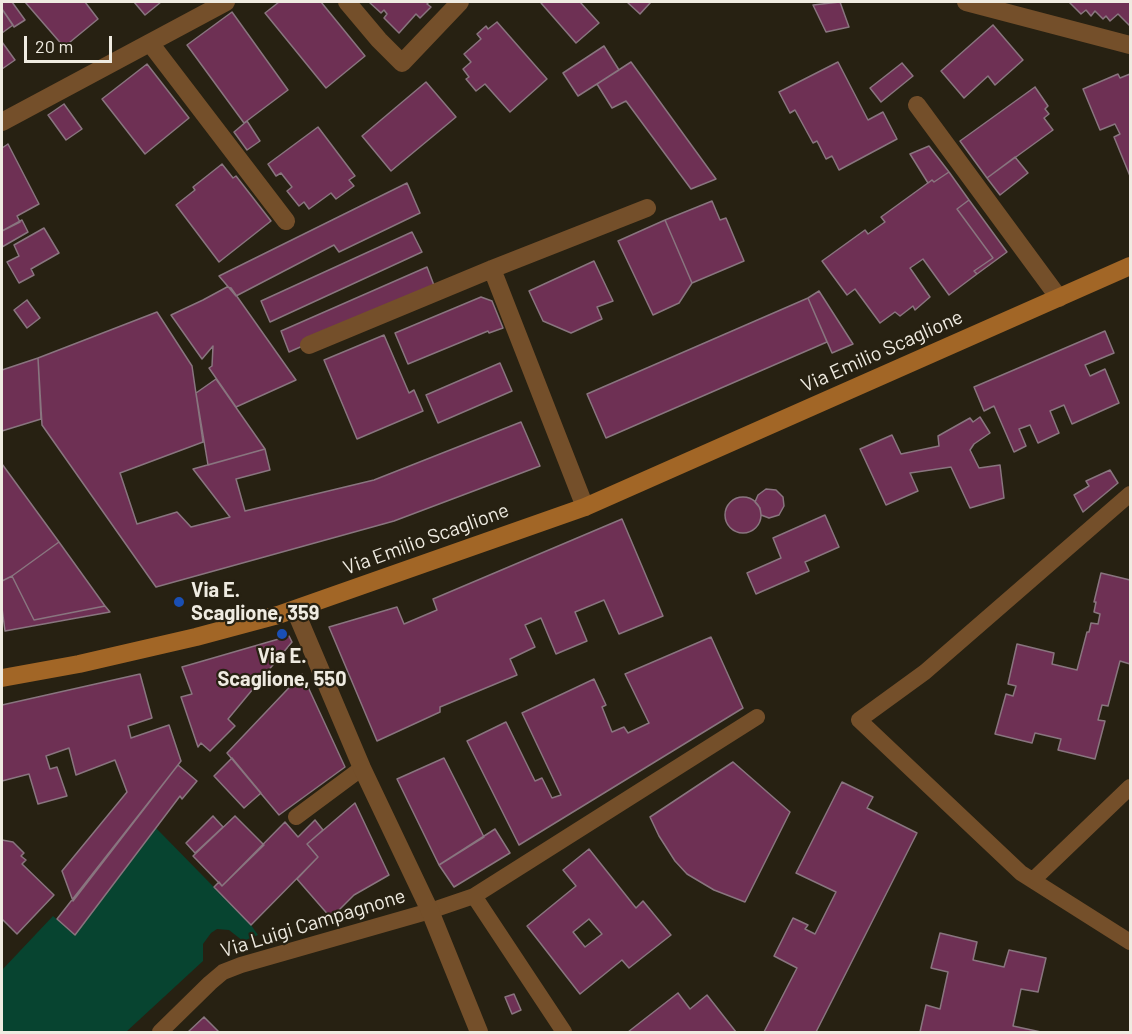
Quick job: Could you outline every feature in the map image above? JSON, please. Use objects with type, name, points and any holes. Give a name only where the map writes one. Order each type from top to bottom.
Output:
[{"type":"main road","name":"Via Emilio Scaglione","points":[[2,678],[79,664],[196,637],[295,610],[585,507],[1131,266]]},
{"type":"street","points":[[2,122],[226,2]]},
{"type":"street","points":[[346,2],[402,63],[460,2]]},
{"type":"street","points":[[966,2],[1131,45]]},
{"type":"street","points":[[150,43],[286,221]]},
{"type":"street","points":[[917,105],[1059,298]]},
{"type":"street","points":[[309,345],[647,208]]},
{"type":"street","points":[[492,269],[585,507]]},
{"type":"street","name":"Via Luigi Campagnone","points":[[295,610],[362,768],[430,910],[479,1032]]},
{"type":"lane","points":[[1131,494],[924,672],[859,720],[1021,873],[1131,942]]},
{"type":"lane","points":[[430,910],[474,896],[757,717]]},
{"type":"lane","points":[[296,818],[362,768]]},
{"type":"lane","points":[[1033,880],[1131,787]]},
{"type":"lane","points":[[474,896],[564,1032]]},
{"type":"lane","name":"Via Luigi Campagnone","points":[[160,1032],[223,972],[430,910]]},
{"type":"green space","points":[[156,828],[251,925],[258,935],[243,941],[229,930],[217,929],[211,933],[203,944],[203,961],[126,1032],[2,1032],[2,970],[53,916],[75,935]]},
{"type":"building","points":[[2,2],[12,2],[25,20],[14,27],[2,9]]},
{"type":"building","points":[[25,2],[85,2],[98,19],[64,47]]},
{"type":"building","points":[[134,2],[161,2],[145,15]]},
{"type":"building","points":[[279,2],[321,2],[365,56],[326,88],[265,13]]},
{"type":"building","points":[[369,2],[429,2],[427,4],[431,7],[420,18],[416,14],[399,33],[384,18],[387,14],[384,10],[381,13]]},
{"type":"building","points":[[580,2],[599,23],[576,43],[541,3]]},
{"type":"building","points":[[627,2],[651,2],[640,14]]},
{"type":"building","points":[[840,2],[849,27],[826,32],[813,5]]},
{"type":"building","points":[[1069,2],[1130,2],[1130,26],[1118,14],[1110,21],[1106,16],[1103,19],[1095,11],[1091,16],[1086,10],[1081,14]]},
{"type":"building","points":[[2,9],[13,25],[2,33]]},
{"type":"building","points":[[232,12],[288,90],[244,123],[187,45]]},
{"type":"building","points":[[497,22],[547,79],[510,112],[485,84],[476,91],[466,79],[469,77],[463,69],[471,62],[464,54],[481,39],[477,34],[486,26],[488,29]]},
{"type":"building","points":[[993,25],[1023,60],[995,85],[988,76],[964,98],[941,71]]},
{"type":"building","points":[[2,42],[15,60],[2,69]]},
{"type":"building","points":[[604,46],[619,70],[578,96],[563,73]]},
{"type":"building","points":[[631,62],[716,179],[691,189],[626,101],[612,108],[597,84]]},
{"type":"building","points":[[838,62],[868,120],[883,112],[897,139],[839,170],[832,156],[826,159],[817,141],[813,143],[795,110],[790,113],[779,92]]},
{"type":"building","points":[[902,63],[913,76],[881,102],[870,88]]},
{"type":"building","points":[[147,64],[189,118],[145,154],[102,99]]},
{"type":"building","points":[[1118,74],[1120,78],[1130,74],[1130,176],[1114,137],[1120,134],[1115,124],[1100,130],[1083,89]]},
{"type":"building","points":[[426,82],[456,117],[391,171],[362,136]]},
{"type":"building","points":[[1035,87],[1048,106],[1045,109],[1049,114],[1044,118],[1053,130],[987,178],[960,141]]},
{"type":"building","points":[[64,104],[82,129],[66,140],[48,115]]},
{"type":"building","points":[[247,121],[260,141],[247,150],[234,132]]},
{"type":"building","points":[[318,127],[355,176],[349,180],[354,186],[336,199],[331,193],[309,209],[304,202],[299,206],[287,191],[292,187],[281,173],[276,176],[268,164]]},
{"type":"building","points":[[8,144],[39,204],[17,216],[20,222],[2,231],[2,148]]},
{"type":"building","points":[[929,146],[949,172],[934,182],[932,180],[928,183],[910,154]]},
{"type":"building","points":[[1015,157],[1028,173],[1000,195],[987,178]]},
{"type":"building","points":[[222,164],[233,178],[236,176],[271,221],[219,262],[176,205],[195,190],[193,187]]},
{"type":"building","points":[[949,172],[969,200],[957,209],[993,258],[974,271],[977,274],[949,295],[923,259],[910,268],[930,297],[915,310],[913,306],[900,316],[895,312],[880,323],[855,289],[847,295],[822,261],[865,230],[868,234],[885,222],[881,217],[932,180],[934,182]]},
{"type":"building","points":[[407,183],[420,213],[339,252],[334,245],[236,296],[219,276]]},
{"type":"building","points":[[969,200],[1007,252],[977,274],[974,271],[993,258],[957,209]]},
{"type":"building","points":[[712,201],[720,220],[726,218],[744,261],[692,283],[665,220]]},
{"type":"building","points":[[22,220],[28,232],[2,247],[2,231]]},
{"type":"building","points":[[665,220],[692,283],[679,303],[653,315],[618,241]]},
{"type":"building","points":[[44,228],[59,253],[31,269],[34,275],[19,283],[7,262],[19,256],[14,245]]},
{"type":"building","points":[[412,232],[422,252],[270,322],[261,301]]},
{"type":"building","points":[[594,261],[613,301],[597,307],[602,319],[571,333],[543,321],[529,291]]},
{"type":"building","points":[[427,267],[435,288],[289,352],[281,331]]},
{"type":"building","points":[[227,287],[231,288],[296,380],[236,407],[209,368],[212,366],[213,346],[202,359],[171,315]]},
{"type":"building","points":[[819,291],[853,344],[832,353],[808,298]]},
{"type":"building","points":[[481,297],[492,301],[503,328],[489,333],[488,331],[408,364],[395,333]]},
{"type":"building","points":[[808,298],[827,342],[606,438],[587,394]]},
{"type":"building","points":[[27,300],[40,318],[27,328],[14,310]]},
{"type":"building","points":[[157,312],[192,366],[203,442],[120,473],[137,524],[177,512],[191,527],[230,517],[193,469],[265,449],[270,470],[236,479],[245,511],[374,480],[521,422],[540,466],[394,521],[156,587],[42,425],[38,358]]},
{"type":"building","points":[[1105,331],[1114,353],[1085,365],[1090,376],[1105,369],[1119,403],[1072,424],[1064,405],[1050,411],[1059,433],[1038,443],[1030,425],[1019,429],[1026,446],[1014,452],[994,406],[984,411],[974,387]]},
{"type":"building","points":[[384,335],[409,393],[414,390],[423,411],[357,439],[324,360]]},
{"type":"building","points":[[38,358],[41,419],[2,431],[2,370]]},
{"type":"building","points":[[500,363],[512,391],[438,423],[426,395]]},
{"type":"building","points":[[216,379],[265,449],[208,465],[196,393]]},
{"type":"building","points":[[980,417],[990,433],[974,444],[970,450],[979,468],[1000,465],[1004,498],[970,508],[951,467],[910,473],[918,491],[886,505],[860,449],[892,435],[901,454],[939,446],[938,436],[970,418],[973,422]]},
{"type":"building","points":[[2,464],[59,542],[2,581]]},
{"type":"building","points":[[1110,470],[1118,483],[1083,512],[1074,495],[1089,486],[1086,481]]},
{"type":"building","points":[[766,489],[776,490],[783,497],[784,506],[779,515],[769,518],[761,515],[760,508],[755,502],[758,495]]},
{"type":"building","points":[[743,497],[755,503],[761,515],[755,527],[743,533],[731,527],[725,515],[731,503]]},
{"type":"building","points":[[825,515],[839,547],[805,562],[809,571],[756,594],[747,573],[781,558],[773,538]]},
{"type":"building","points":[[622,519],[663,616],[619,634],[604,600],[575,612],[587,641],[556,654],[541,618],[525,625],[535,647],[510,659],[517,675],[440,707],[440,712],[377,741],[329,627],[397,607],[404,624],[437,610],[433,599]]},
{"type":"building","points":[[59,542],[105,606],[34,620],[12,576]]},
{"type":"building","points":[[1101,573],[1130,580],[1130,664],[1120,661],[1108,706],[1102,705],[1098,720],[1105,721],[1095,759],[1058,750],[1061,739],[1035,733],[1032,743],[995,734],[1006,694],[1013,696],[1016,686],[1008,684],[1017,644],[1054,653],[1052,664],[1077,670],[1091,623],[1098,624],[1100,614],[1094,612],[1096,602],[1094,602]]},
{"type":"building","points":[[12,576],[34,620],[105,606],[110,612],[5,631],[2,581]]},
{"type":"building","points":[[289,636],[292,642],[228,719],[235,726],[210,751],[201,743],[198,747],[181,697],[192,694],[182,667]]},
{"type":"building","points":[[711,637],[743,708],[519,845],[467,741],[506,722],[535,781],[542,778],[552,798],[561,795],[522,713],[594,679],[606,705],[602,707],[612,732],[624,727],[628,733],[649,723],[625,674]]},
{"type":"building","points":[[140,674],[152,718],[128,726],[131,738],[169,725],[181,761],[73,901],[62,871],[127,792],[115,760],[76,775],[69,748],[46,756],[50,769],[57,767],[67,796],[38,804],[29,774],[2,781],[2,705]]},
{"type":"building","points":[[302,674],[345,767],[279,815],[227,753]]},
{"type":"building","points":[[232,758],[261,793],[244,808],[214,776]]},
{"type":"building","points":[[444,758],[484,837],[439,865],[397,779]]},
{"type":"building","points":[[733,762],[790,812],[745,902],[714,890],[687,874],[675,861],[650,817]]},
{"type":"building","points":[[178,765],[197,781],[182,799],[180,796],[75,935],[57,919]]},
{"type":"building","points":[[842,782],[873,797],[867,808],[917,833],[816,1032],[764,1032],[797,968],[774,956],[793,918],[808,925],[805,929],[815,934],[836,892],[796,873]]},
{"type":"building","points":[[355,803],[389,875],[354,895],[331,918],[297,879],[318,857],[307,844]]},
{"type":"building","points":[[213,816],[223,827],[195,853],[186,843]]},
{"type":"building","points":[[235,816],[264,845],[222,886],[193,856]]},
{"type":"building","points":[[315,820],[323,830],[307,844],[318,857],[251,925],[214,887],[219,882],[222,886],[285,822],[298,837]]},
{"type":"building","points":[[495,829],[510,853],[454,887],[439,865]]},
{"type":"building","points":[[2,840],[13,842],[24,853],[21,856],[26,860],[22,864],[54,895],[17,934],[2,919]]},
{"type":"building","points":[[589,849],[636,908],[643,901],[671,935],[629,968],[622,960],[580,994],[527,926],[576,886],[563,870]],"holes":[[[589,919],[602,934],[585,947],[573,932]]]},
{"type":"building","points":[[940,933],[977,942],[973,960],[1004,967],[1009,950],[1046,958],[1038,992],[1021,989],[1013,1026],[1041,1032],[920,1032],[926,1005],[940,1009],[948,972],[931,968]]},
{"type":"building","points":[[678,993],[690,1009],[707,995],[736,1032],[628,1032]]},
{"type":"building","points":[[514,994],[521,1010],[512,1014],[505,997]]},
{"type":"building","points":[[204,1017],[219,1032],[188,1032]]},
{"type":"place","name":"Via E. Scaglione, 359","points":[[179,602]]},
{"type":"place","name":"Via E. Scaglione, 550","points":[[282,634]]}]
